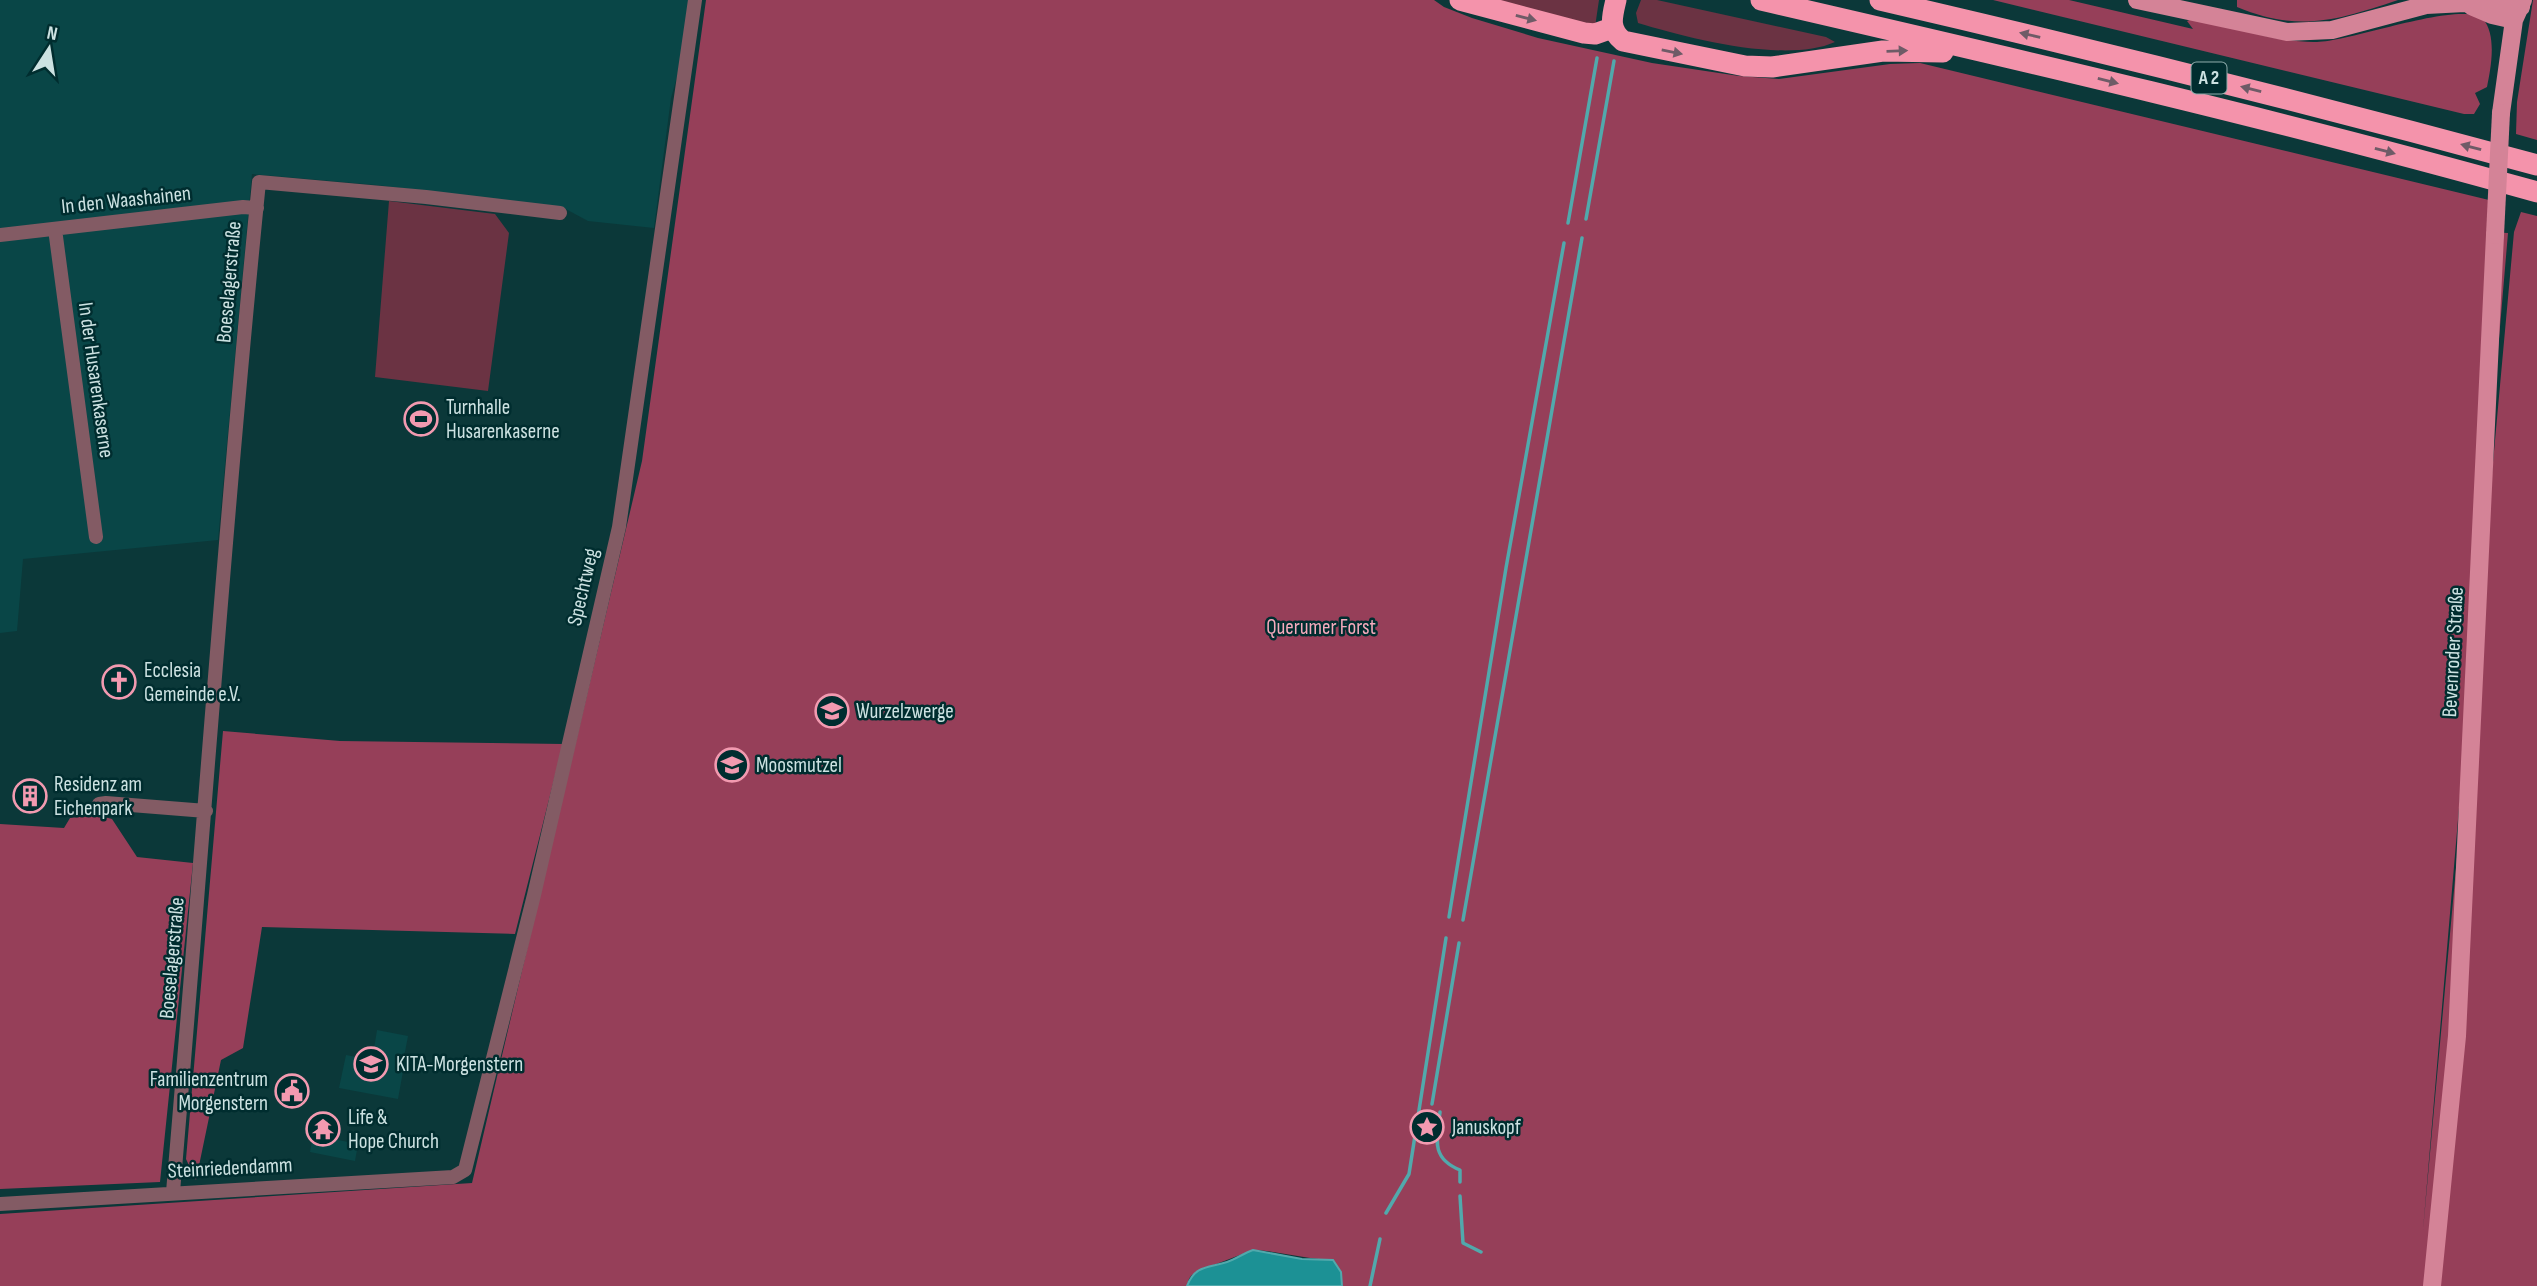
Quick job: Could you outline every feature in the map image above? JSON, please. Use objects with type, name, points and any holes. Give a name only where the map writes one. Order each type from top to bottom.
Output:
[{"type":"highway","points":[[1460,0],[1584,33],[1595,34],[1612,28]]},
{"type":"highway","points":[[1616,0],[1611,19],[1612,28],[1616,36],[1627,43],[1758,67],[1793,66],[1883,51],[1994,54]]},
{"type":"highway","name":"A 2","points":[[1761,0],[2333,137],[2537,192]]},
{"type":"highway","name":"A 2","points":[[1880,0],[2169,68],[2537,165]]},
{"type":"main road","points":[[2137,0],[2265,29],[2298,33],[2332,30],[2426,5],[2465,3],[2492,15],[2516,7]]},
{"type":"main road","name":"Bevenroder Straße","points":[[2432,1286],[2457,1036],[2494,235],[2501,113],[2516,7]]},
{"type":"street","name":"Spechtweg","points":[[461,1174],[467,1164],[534,895],[619,527],[695,0]]},
{"type":"street","name":"Boeselagerstraße","points":[[173,1192],[214,687],[260,182],[404,194],[560,213]]},
{"type":"street","name":"In den Waashainen","points":[[0,235],[243,207],[257,208]]},
{"type":"street","name":"In der Husarenkaserne","points":[[55,229],[96,537]]},
{"type":"street","points":[[99,804],[206,811]]},
{"type":"street","name":"Steinriedendamm","points":[[0,1204],[453,1177],[461,1174]]},
{"type":"shaded area","points":[[0,0],[689,0],[682,59],[671,98],[654,228],[588,221],[562,207],[376,185],[252,174],[218,540],[23,559],[17,631],[0,633]]},
{"type":"shaded area","points":[[1491,0],[1599,0],[1595,27]]},
{"type":"shaded area","points":[[1641,0],[1657,0],[1826,37],[1835,42],[1815,48],[1764,50],[1709,41],[1638,23],[1636,13]]},
{"type":"shaded area","points":[[389,201],[495,214],[509,233],[488,391],[375,377]]},
{"type":"shaded area","name":"KITA-Morgenstern","points":[[377,1030],[408,1036],[405,1052],[399,1055],[397,1064],[404,1066],[398,1099],[339,1088],[346,1055],[383,1062],[385,1053],[374,1049]]},
{"type":"shaded area","points":[[313,1135],[358,1144],[355,1161],[310,1152]]},
{"type":"shaded area","points":[[1253,1250],[1302,1259],[1333,1260],[1341,1272],[1342,1286],[1187,1286],[1198,1271]]},
{"type":"green space","name":"Querumer Forst","points":[[706,0],[1434,0],[1472,18],[1538,38],[1652,63],[1739,76],[1779,79],[1890,64],[1920,63],[2489,200],[2488,232],[2508,233],[2423,1230],[2514,232],[2521,212],[2537,216],[2537,1286],[1342,1286],[1341,1272],[1332,1260],[1256,1250],[1194,1274],[1189,1278],[1187,1286],[0,1286],[0,1214],[472,1183],[642,461]]},
{"type":"green space","points":[[1993,0],[2069,0],[2193,29],[2187,21],[2195,18],[2302,42],[2333,40],[2429,18],[2471,15],[2483,19],[2490,34],[2490,71],[2487,87],[2475,93],[2480,104],[2474,114],[2464,114]]},
{"type":"green space","points":[[2237,0],[2398,0],[2337,18],[2299,21],[2259,15],[2237,7]]},
{"type":"green space","points":[[2533,0],[2537,0],[2537,140],[2516,134],[2517,102]]},
{"type":"green space","points":[[223,731],[340,741],[563,744],[515,934],[262,927],[243,1048],[221,1060],[196,1180],[186,1159]]},
{"type":"green space","points":[[97,815],[112,819],[137,857],[193,863],[160,1182],[0,1189],[0,824],[64,828],[70,818]]},
{"type":"waterway","points":[[1568,223],[1597,58]]},
{"type":"waterway","points":[[1586,219],[1614,61]]},
{"type":"waterway","points":[[1463,920],[1582,238]]},
{"type":"waterway","points":[[1449,917],[1506,568],[1564,243]]},
{"type":"waterway","points":[[1386,1213],[1409,1174],[1446,938]]},
{"type":"waterway","points":[[1432,1104],[1459,943]]},
{"type":"waterway","points":[[1440,1112],[1438,1146],[1444,1160],[1460,1170],[1460,1182]]},
{"type":"waterway","points":[[1460,1196],[1463,1243],[1481,1252]]},
{"type":"waterway","points":[[1370,1286],[1380,1239]]},
{"type":"place","name":"Turnhalle Husarenkaserne","points":[[421,419]]},
{"type":"place","name":"Ecclesia Gemeinde e.V.","points":[[119,682]]},
{"type":"place","name":"Wurzelzwerge","points":[[832,711]]},
{"type":"place","name":"Moosmutzel","points":[[732,765]]},
{"type":"place","name":"Residenz am Eichenpark","points":[[30,796]]},
{"type":"place","name":"KITA-Morgenstern","points":[[371,1064]]},
{"type":"place","name":"Familienzentrum Morgenstern","points":[[292,1091]]},
{"type":"place","name":"Januskopf","points":[[1427,1127]]},
{"type":"place","name":"Life & Hope Church","points":[[323,1129]]}]
